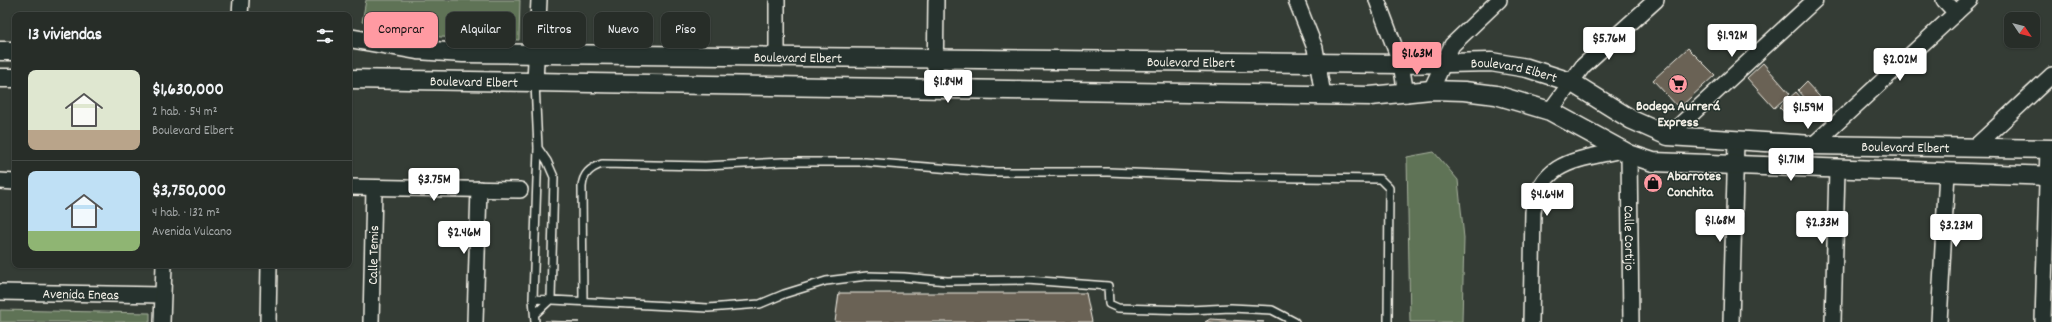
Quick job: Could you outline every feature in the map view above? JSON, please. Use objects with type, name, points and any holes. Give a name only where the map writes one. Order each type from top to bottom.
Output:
[{"type":"street","points":[[240,12],[241,0]]},
{"type":"street","points":[[536,82],[539,0]]},
{"type":"street","points":[[777,57],[778,0]]},
{"type":"street","points":[[936,0],[936,89]]},
{"type":"street","points":[[1296,0],[1315,48],[1322,96]]},
{"type":"street","points":[[1377,0],[1401,64],[1406,94]]},
{"type":"street","points":[[1431,90],[1452,45],[1499,0]]},
{"type":"street","points":[[1550,111],[1583,66],[1656,0]]},
{"type":"street","points":[[1668,136],[1815,0]]},
{"type":"street","points":[[1944,0],[1956,13]]},
{"type":"street","points":[[1813,145],[1970,0]]},
{"type":"street","name":"Boulevard Elbert","points":[[352,39],[417,50],[463,53],[1401,64],[1444,62],[1509,64],[1570,82],[1632,120],[1668,136],[1813,145],[2050,148]]},
{"type":"street","points":[[0,51],[12,51]]},
{"type":"street","points":[[1975,147],[2052,75]]},
{"type":"street","points":[[0,78],[12,78]]},
{"type":"street","name":"Boulevard Elbert","points":[[352,79],[1322,96],[1370,96],[1406,94],[1431,90],[1464,91],[1496,96],[1550,111],[1625,152],[1653,162],[2049,176]]},
{"type":"street","points":[[1731,322],[1736,141]]},
{"type":"street","points":[[2043,322],[2050,148]]},
{"type":"street","points":[[1531,322],[1533,212],[1539,187],[1545,178],[1563,164],[1625,152]]},
{"type":"street","name":"Calle Cortijo","points":[[1625,152],[1631,322]]},
{"type":"street","points":[[1833,322],[1837,169]]},
{"type":"street","points":[[1939,322],[1947,172]]},
{"type":"street","points":[[0,181],[12,182]]},
{"type":"street","points":[[352,187],[520,190]]},
{"type":"street","name":"Calle Temis","points":[[371,322],[374,188]]},
{"type":"street","points":[[475,322],[479,189]]},
{"type":"street","points":[[162,322],[164,268]]},
{"type":"street","points":[[268,322],[269,268]]},
{"type":"street","name":"Avenida Eneas","points":[[0,292],[162,296]]},
{"type":"lane","points":[[535,322],[533,299],[538,148],[536,82]]},
{"type":"lane","points":[[535,314],[551,299],[554,178],[547,160],[538,148]]},
{"type":"lane","points":[[583,301],[582,187],[583,180],[592,167],[602,164],[704,166],[782,162],[865,162],[989,172],[1108,172],[1232,177],[1380,179],[1389,188],[1388,322]]},
{"type":"lane","points":[[533,299],[583,301],[625,305],[708,308],[760,304],[784,294],[826,281],[867,276],[904,277],[947,281],[1027,280],[1108,286],[1109,304],[1118,308],[1189,310],[1231,308],[1272,310],[1295,322]]},
{"type":"green space","points":[[366,0],[520,0],[519,40],[515,40],[515,12],[446,12],[446,37],[438,37],[438,12],[364,12],[364,22],[362,22]]},
{"type":"green space","points":[[1434,152],[1458,180],[1464,238],[1462,322],[1410,322],[1407,157]]},
{"type":"green space","points":[[0,310],[150,313],[150,322],[0,322]]},
{"type":"building","points":[[1688,48],[1715,75],[1679,108],[1653,80]]},
{"type":"building","points":[[1763,63],[1790,94],[1774,108],[1747,78]]},
{"type":"building","points":[[1806,82],[1831,109],[1822,117],[1798,90]]},
{"type":"building","points":[[1796,92],[1809,107],[1793,121],[1779,107]]},
{"type":"building","points":[[839,293],[1086,293],[1092,322],[835,322]]},
{"type":"building","points":[[1210,319],[1264,322],[1205,322]]},
{"type":"building","points":[[545,321],[579,322],[545,322]]},
{"type":"place","name":"Bodega Aurrerá Express","points":[[1678,84]]},
{"type":"place","name":"Abarrotes Conchita","points":[[1653,183]]}]
